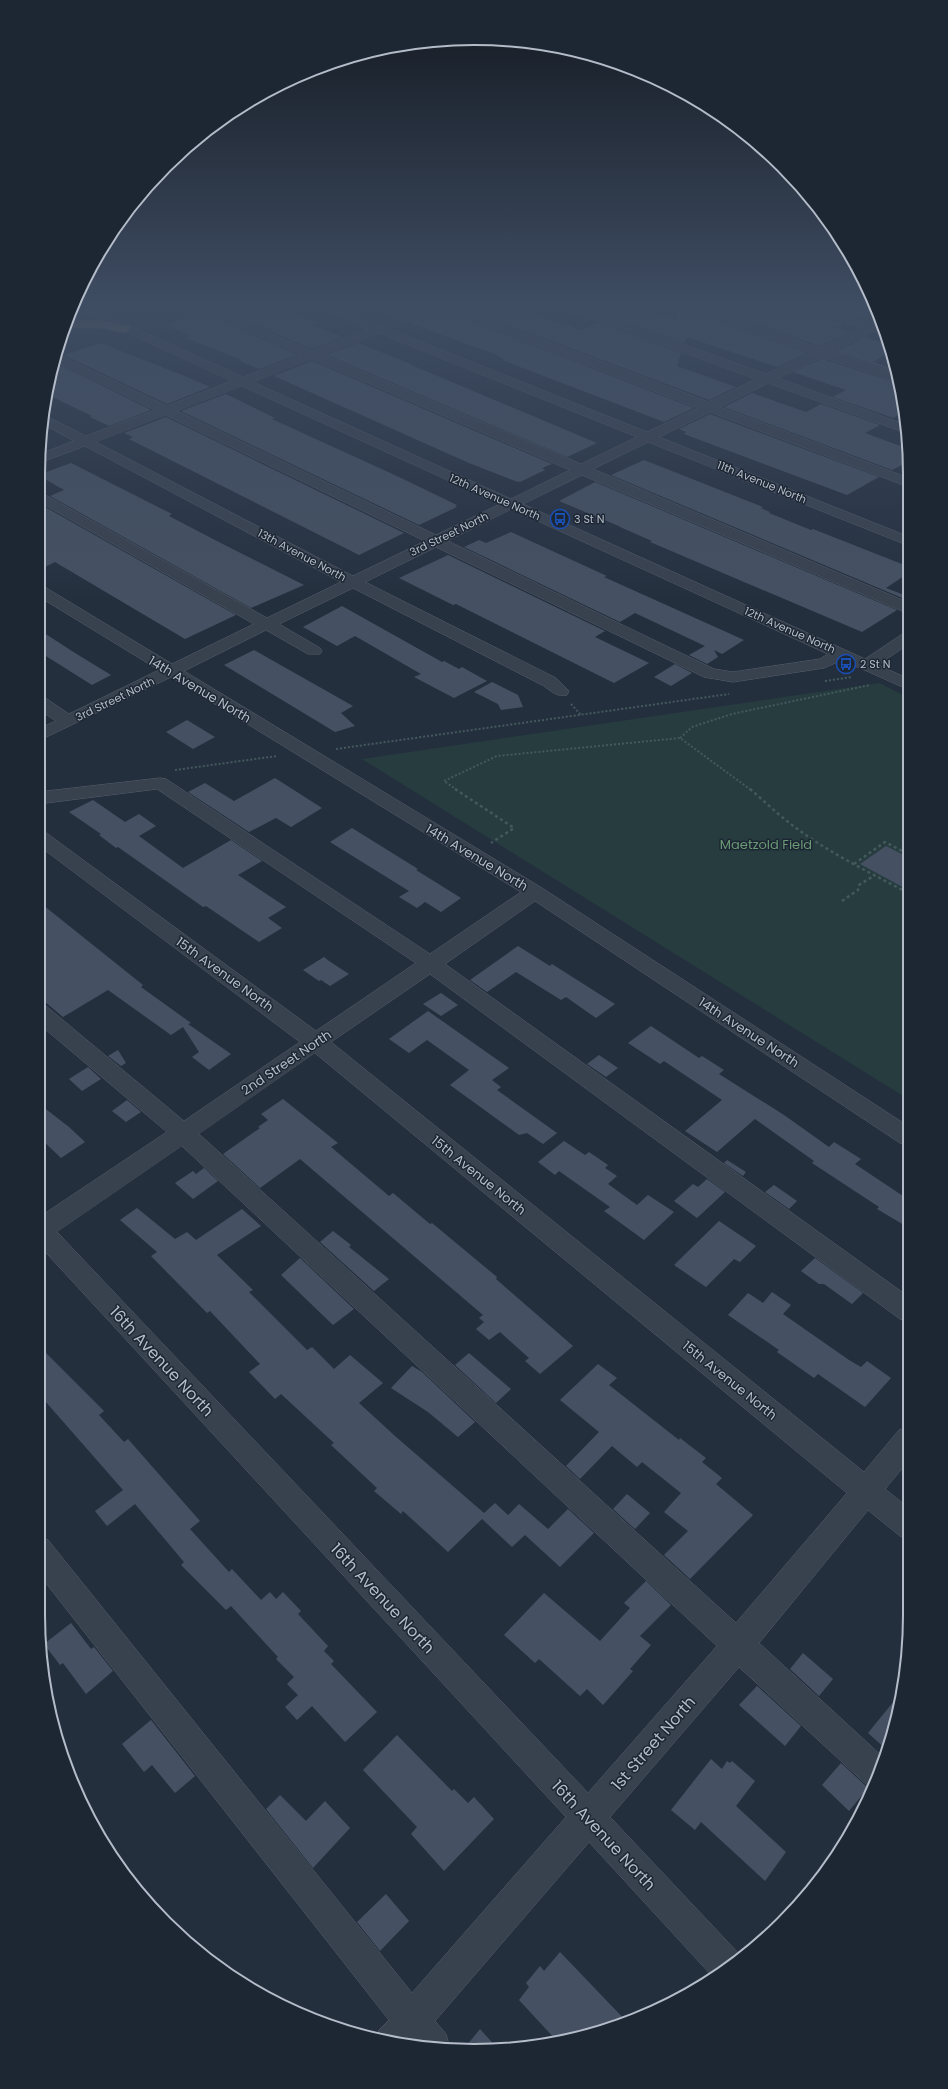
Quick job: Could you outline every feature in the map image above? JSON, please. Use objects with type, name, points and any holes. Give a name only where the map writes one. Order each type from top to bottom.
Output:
[{"type":"street","points":[[157,406],[710,673],[733,677],[741,676],[824,663],[842,654]]},
{"type":"street","points":[[46,456],[178,406]]},
{"type":"street","name":"12th Avenue North","points":[[297,406],[842,654],[862,671],[903,683]]},
{"type":"street","points":[[433,406],[903,606]]},
{"type":"street","name":"11th Avenue North","points":[[571,406],[903,538]]},
{"type":"street","points":[[843,406],[900,427]]},
{"type":"street","points":[[709,407],[903,481]]},
{"type":"street","name":"3rd Street North","points":[[45,732],[709,407]]},
{"type":"street","name":"13th Avenue North","points":[[49,422],[353,582],[550,682],[560,691]]},
{"type":"street","points":[[45,499],[314,651]]},
{"type":"street","name":"14th Avenue North","points":[[45,593],[535,892],[903,1134]]},
{"type":"street","points":[[862,671],[903,641]]},
{"type":"street","points":[[45,706],[68,721]]},
{"type":"street","points":[[45,797],[160,783],[430,963],[903,1307]]},
{"type":"street","name":"15th Avenue North","points":[[45,841],[316,1042],[903,1521]]},
{"type":"street","name":"2nd Street North","points":[[45,1226],[535,892]]},
{"type":"street","points":[[45,1017],[183,1133],[737,1646],[873,1770]]},
{"type":"street","name":"16th Avenue North","points":[[45,1236],[724,1963]]},
{"type":"street","name":"1st Street North","points":[[402,2032],[737,1646],[903,1446]]},
{"type":"street","points":[[45,1559],[402,2032],[418,2040]]},
{"type":"path","points":[[818,682],[862,671]]},
{"type":"path","points":[[491,843],[514,828],[444,781],[497,756],[680,738],[692,727],[732,714],[871,685]]},
{"type":"path","points":[[334,749],[731,694]]},
{"type":"path","points":[[680,738],[748,787],[788,821],[854,864],[903,890]]},
{"type":"path","points":[[854,864],[884,842],[903,852]]},
{"type":"path","points":[[842,901],[858,890],[859,885],[875,875]]},
{"type":"green space","name":"Maetzold Field","points":[[879,683],[903,695],[903,1096],[362,759]]},
{"type":"building","points":[[72,406],[144,406],[151,410],[109,426],[90,417],[92,416]]},
{"type":"building","points":[[193,406],[251,406],[275,418],[272,419],[399,477],[457,505],[455,506],[457,507],[419,525],[181,411]]},
{"type":"building","points":[[342,406],[418,406],[552,464],[542,468],[545,470],[520,482],[469,463]]},
{"type":"building","points":[[448,406],[510,406],[597,443],[567,457]]},
{"type":"building","points":[[623,406],[690,406],[694,408],[664,422]]},
{"type":"building","points":[[790,406],[806,412],[816,406],[828,406],[880,425],[865,433],[902,447],[903,465],[892,470],[724,407]]},
{"type":"building","points":[[860,406],[897,406],[899,415],[893,418]]},
{"type":"building","points":[[710,414],[879,477],[847,495],[684,434],[686,432],[679,429]]},
{"type":"building","points":[[166,417],[404,533],[359,555],[129,439],[133,437],[124,433]]},
{"type":"building","points":[[644,460],[763,507],[761,508],[770,512],[769,513],[811,530],[813,529],[903,564],[903,577],[886,588],[903,594],[903,598],[611,475]]},
{"type":"building","points":[[71,463],[172,514],[169,516],[304,585],[251,608],[50,496],[64,490],[45,479],[45,472]]},
{"type":"building","points":[[595,482],[897,610],[862,632],[650,542],[652,541],[559,501]]},
{"type":"building","points":[[45,507],[236,615],[185,639],[55,562],[47,566],[45,565]]},
{"type":"building","points":[[511,532],[607,576],[604,577],[744,640],[722,654],[714,650],[718,657],[707,664],[689,655],[705,646],[635,613],[620,622],[464,547],[479,540],[486,543]]},
{"type":"building","points":[[448,555],[605,631],[595,637],[649,663],[614,683],[456,604],[453,605],[399,578]]},
{"type":"building","points":[[342,606],[442,662],[444,661],[459,669],[462,667],[487,681],[454,698],[414,677],[421,674],[355,636],[337,646],[303,627]]},
{"type":"building","points":[[45,634],[111,675],[92,685],[45,655]]},
{"type":"building","points":[[254,650],[353,706],[341,713],[355,726],[335,732],[224,665]]},
{"type":"building","points":[[675,664],[692,673],[671,686],[654,677]]},
{"type":"building","points":[[492,682],[518,695],[523,707],[501,710],[498,704],[474,692]]},
{"type":"building","points":[[187,720],[215,737],[193,749],[166,732]]},
{"type":"building","points":[[275,778],[322,808],[291,827],[276,818],[249,832],[188,792],[205,783],[234,801]]},
{"type":"building","points":[[93,800],[125,822],[139,814],[156,826],[139,836],[183,868],[231,840],[262,861],[238,875],[286,907],[268,918],[282,928],[259,942],[206,906],[203,907],[118,847],[116,848],[99,835],[101,834],[69,812]]},
{"type":"building","points":[[352,828],[461,898],[441,912],[425,902],[417,908],[399,897],[409,891],[330,842]]},
{"type":"building","points":[[886,846],[903,854],[903,887],[860,864]]},
{"type":"building","points":[[45,907],[143,985],[141,987],[191,1023],[188,1024],[231,1054],[209,1070],[192,1057],[199,1052],[183,1027],[171,1035],[108,990],[63,1017],[45,1002]]},
{"type":"building","points":[[518,946],[550,966],[552,964],[615,1004],[596,1018],[566,997],[561,1000],[516,972],[487,992],[470,980]]},
{"type":"building","points":[[324,957],[349,974],[330,986],[321,980],[319,981],[303,970]]},
{"type":"building","points":[[441,993],[458,1005],[441,1016],[423,1004]]},
{"type":"building","points":[[428,1011],[509,1068],[492,1080],[501,1087],[497,1090],[557,1133],[543,1144],[527,1133],[519,1135],[450,1085],[469,1070],[427,1040],[409,1053],[389,1039]]},
{"type":"building","points":[[651,1026],[699,1058],[702,1056],[724,1070],[719,1074],[784,1115],[829,1147],[834,1142],[861,1159],[855,1164],[903,1196],[903,1224],[877,1209],[879,1207],[812,1163],[814,1161],[755,1119],[717,1152],[685,1131],[722,1100],[664,1061],[660,1064],[628,1043]]},
{"type":"building","points":[[118,1050],[126,1063],[121,1066],[108,1056]]},
{"type":"building","points":[[599,1055],[618,1068],[606,1077],[587,1064]]},
{"type":"building","points":[[88,1067],[101,1079],[82,1091],[69,1079]]},
{"type":"building","points":[[283,1099],[338,1143],[331,1147],[389,1196],[393,1193],[430,1224],[432,1223],[497,1277],[496,1279],[573,1346],[540,1374],[525,1361],[529,1358],[500,1332],[489,1340],[476,1329],[484,1322],[479,1318],[483,1315],[300,1159],[260,1188],[223,1154],[260,1128],[258,1127],[268,1120],[261,1114]]},
{"type":"building","points":[[127,1100],[141,1112],[126,1122],[112,1111]]},
{"type":"building","points":[[45,1108],[69,1127],[85,1142],[61,1158],[45,1143]]},
{"type":"building","points":[[564,1141],[585,1155],[589,1152],[608,1165],[605,1168],[617,1176],[608,1184],[637,1205],[648,1195],[674,1212],[644,1240],[604,1211],[610,1207],[559,1171],[555,1175],[538,1162]]},
{"type":"building","points":[[727,1160],[746,1172],[743,1176],[724,1163]]},
{"type":"building","points":[[204,1168],[218,1181],[193,1199],[175,1183],[193,1171],[196,1174]]},
{"type":"building","points":[[707,1179],[725,1192],[697,1218],[674,1201],[693,1184],[698,1187]]},
{"type":"building","points":[[774,1185],[797,1201],[789,1209],[765,1192]]},
{"type":"building","points":[[137,1208],[175,1239],[187,1232],[196,1240],[242,1209],[261,1226],[217,1255],[253,1290],[249,1292],[307,1350],[312,1347],[334,1369],[350,1355],[383,1383],[359,1403],[484,1513],[495,1503],[508,1515],[519,1504],[548,1529],[568,1509],[594,1533],[560,1567],[525,1535],[512,1547],[482,1519],[448,1552],[403,1511],[401,1514],[374,1491],[377,1488],[331,1445],[334,1443],[281,1394],[275,1399],[249,1372],[260,1364],[210,1311],[207,1313],[151,1256],[157,1252],[120,1220]]},
{"type":"building","points":[[719,1221],[756,1246],[740,1262],[734,1259],[706,1287],[674,1265]]},
{"type":"building","points":[[333,1231],[351,1245],[349,1247],[389,1279],[374,1291],[320,1242]]},
{"type":"building","points":[[300,1258],[354,1309],[333,1325],[281,1275]]},
{"type":"building","points":[[815,1258],[863,1293],[852,1304],[824,1284],[819,1284],[801,1271]]},
{"type":"building","points":[[772,1292],[791,1305],[783,1314],[849,1360],[861,1367],[867,1361],[891,1378],[865,1407],[818,1374],[814,1378],[777,1352],[779,1350],[728,1315],[748,1293],[763,1303]]},
{"type":"building","points":[[45,1352],[104,1411],[99,1415],[124,1442],[128,1439],[200,1521],[190,1529],[229,1572],[232,1569],[261,1600],[270,1592],[276,1599],[283,1592],[301,1611],[298,1614],[328,1646],[324,1651],[334,1661],[331,1664],[377,1712],[345,1742],[312,1706],[297,1720],[285,1707],[298,1695],[287,1684],[294,1677],[276,1659],[278,1657],[231,1606],[226,1610],[181,1565],[184,1562],[135,1504],[107,1526],[95,1511],[123,1490],[45,1401]]},
{"type":"building","points":[[469,1353],[511,1389],[496,1403],[455,1365]]},
{"type":"building","points":[[598,1364],[617,1378],[609,1385],[679,1440],[680,1438],[706,1458],[702,1462],[722,1478],[716,1484],[753,1515],[690,1579],[664,1555],[688,1531],[664,1512],[681,1493],[642,1462],[637,1467],[612,1446],[580,1479],[566,1466],[599,1432],[560,1400]]},
{"type":"building","points":[[412,1366],[422,1372],[475,1422],[458,1437],[428,1412],[391,1388]]},
{"type":"building","points":[[627,1494],[650,1513],[635,1529],[613,1509]]},
{"type":"building","points":[[646,1581],[671,1605],[640,1636],[651,1645],[630,1669],[633,1671],[603,1705],[587,1689],[580,1696],[539,1659],[535,1663],[504,1635],[544,1593],[600,1641],[630,1608],[624,1603]]},
{"type":"building","points":[[71,1623],[91,1649],[94,1647],[113,1671],[86,1694],[63,1663],[60,1665],[46,1647],[46,1642]]},
{"type":"building","points":[[803,1653],[833,1679],[819,1696],[790,1669]]},
{"type":"building","points":[[757,1686],[801,1726],[785,1746],[739,1705]]},
{"type":"building","points":[[895,1700],[882,1746],[868,1733]]},
{"type":"building","points":[[151,1720],[195,1776],[175,1793],[152,1765],[144,1772],[122,1744]]},
{"type":"building","points":[[397,1735],[452,1791],[454,1789],[468,1803],[474,1797],[494,1819],[444,1871],[411,1834],[417,1827],[363,1770]]},
{"type":"building","points":[[711,1759],[722,1769],[727,1761],[730,1763],[732,1761],[755,1781],[736,1806],[786,1852],[765,1881],[701,1822],[695,1830],[671,1810]]},
{"type":"building","points":[[841,1763],[867,1787],[864,1792],[849,1811],[822,1785]]},
{"type":"building","points":[[280,1795],[306,1821],[325,1801],[350,1828],[313,1868],[266,1809]]},
{"type":"building","points":[[386,1894],[409,1921],[380,1951],[357,1922]]},
{"type":"building","points":[[560,1952],[622,2017],[585,2029],[553,2037],[519,2000],[529,1987],[526,1983],[540,1966],[544,1971]]},
{"type":"building","points":[[480,2029],[493,2043],[474,2044],[468,2044]]},
{"type":"place","name":"3 St N","points":[[560,519]]},
{"type":"place","name":"2 St N","points":[[846,664]]}]
